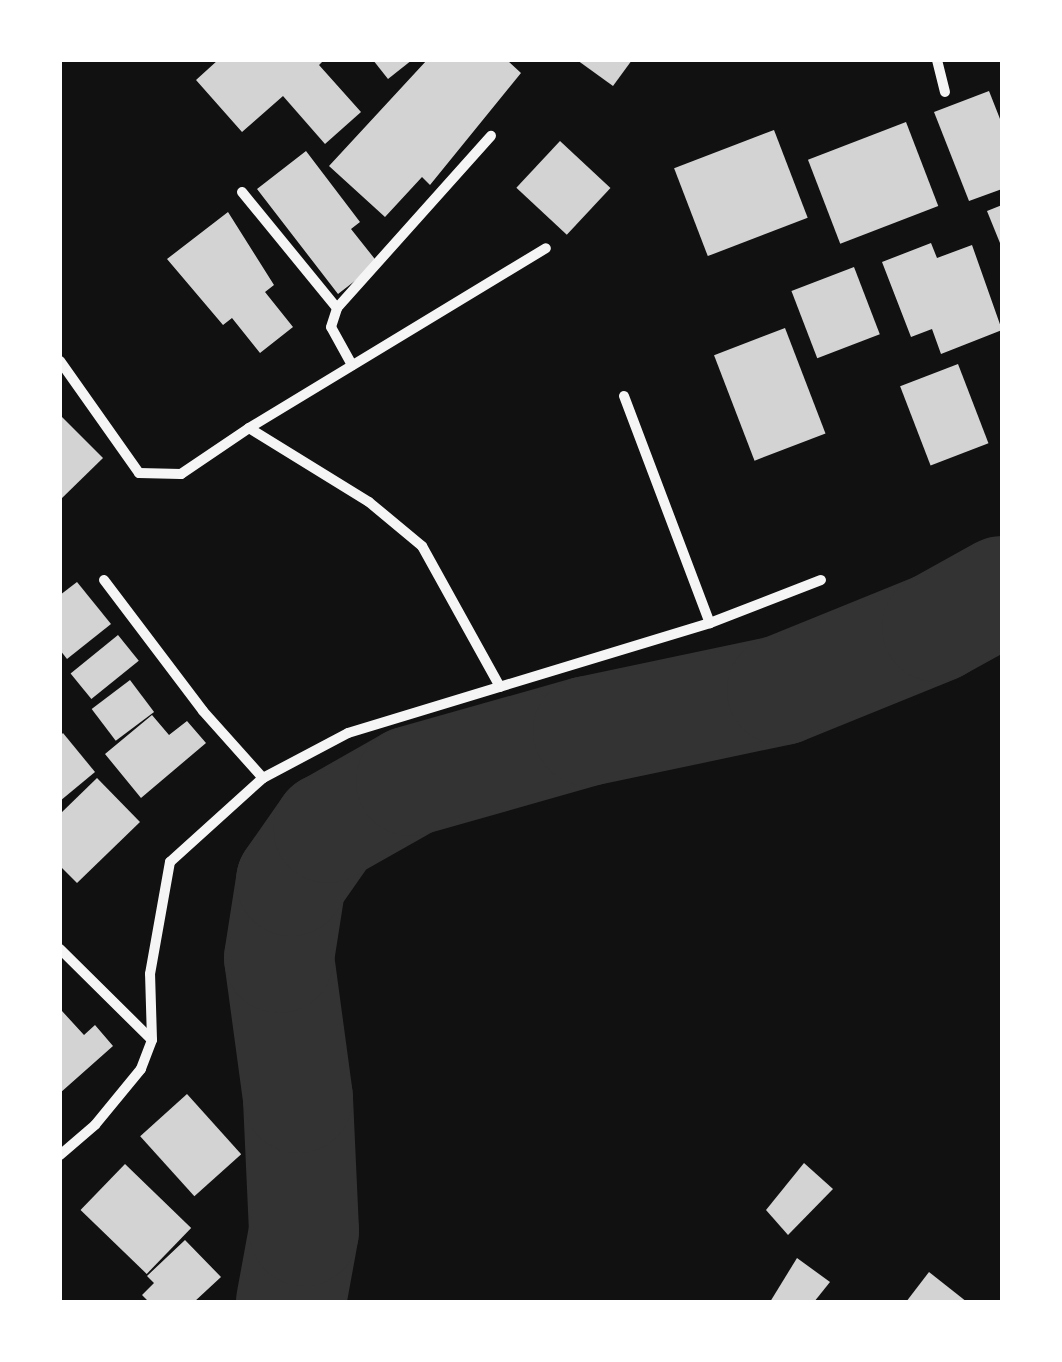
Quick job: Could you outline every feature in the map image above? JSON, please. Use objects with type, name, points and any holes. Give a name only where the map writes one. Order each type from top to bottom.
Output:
[{"type":"street","points":[[937,60],[945,92]]},
{"type":"street","points":[[352,365],[331,327],[337,308],[491,136]]},
{"type":"street","points":[[242,192],[337,308]]},
{"type":"street","points":[[60,362],[139,473],[180,474],[546,248]]},
{"type":"street","points":[[624,396],[710,623]]},
{"type":"street","points":[[249,428],[370,502],[422,546],[500,687]]},
{"type":"street","points":[[104,580],[202,711],[263,778]]},
{"type":"street","points":[[60,1155],[95,1126],[141,1069],[152,1040],[150,974],[170,862],[263,778],[348,733],[710,623],[820,580]]},
{"type":"street","points":[[60,949],[152,1040]]},
{"type":"building","points":[[218,60],[324,60],[319,65],[361,112],[325,144],[283,96],[242,132],[196,80]]},
{"type":"building","points":[[373,60],[412,60],[388,79]]},
{"type":"building","points":[[427,60],[507,60],[521,73],[430,185],[422,177],[385,217],[329,166]]},
{"type":"building","points":[[577,60],[632,60],[613,86]]},
{"type":"building","points":[[989,91],[1002,124],[1002,189],[969,201],[934,112]]},
{"type":"building","points":[[906,122],[938,206],[840,244],[808,160]]},
{"type":"building","points":[[774,130],[808,218],[708,256],[674,168]]},
{"type":"building","points":[[560,141],[610,188],[567,235],[516,188]]},
{"type":"building","points":[[306,151],[360,222],[351,229],[378,263],[338,294],[257,189]]},
{"type":"building","points":[[1002,205],[1002,248],[987,211]]},
{"type":"building","points":[[228,212],[274,285],[265,292],[293,327],[260,353],[232,318],[223,325],[167,259]]},
{"type":"building","points":[[931,243],[937,258],[972,245],[1002,330],[941,354],[932,329],[911,337],[882,262]]},
{"type":"building","points":[[854,267],[880,334],[817,358],[791,291]]},
{"type":"building","points":[[785,328],[825,433],[755,461],[714,355]]},
{"type":"building","points":[[958,364],[988,443],[931,466],[900,386]]},
{"type":"building","points":[[60,415],[103,458],[60,500]]},
{"type":"building","points":[[77,582],[111,624],[67,659],[60,650],[60,595]]},
{"type":"building","points":[[118,635],[139,661],[91,699],[71,673]]},
{"type":"building","points":[[130,680],[154,712],[116,741],[92,709]]},
{"type":"building","points":[[152,715],[169,735],[187,721],[206,743],[141,798],[105,754]]},
{"type":"building","points":[[63,733],[95,772],[60,801],[60,736]]},
{"type":"building","points":[[97,778],[140,822],[77,883],[60,866],[60,814]]},
{"type":"building","points":[[62,1011],[84,1035],[95,1025],[113,1046],[60,1093]]},
{"type":"building","points":[[187,1094],[241,1154],[194,1196],[140,1136]]},
{"type":"building","points":[[804,1163],[833,1189],[788,1235],[766,1210]]},
{"type":"building","points":[[125,1164],[191,1228],[147,1274],[81,1210]]},
{"type":"building","points":[[185,1240],[221,1277],[194,1302],[149,1302],[142,1295],[154,1283],[147,1276]]},
{"type":"building","points":[[797,1258],[830,1282],[814,1302],[770,1302]]},
{"type":"building","points":[[929,1272],[967,1302],[906,1302]]},
{"type":"waterway","points":[[291,1302],[304,1231],[298,1098],[279,958],[291,881],[328,828],[411,781],[588,731],[782,690],[937,627],[1002,591]]}]
